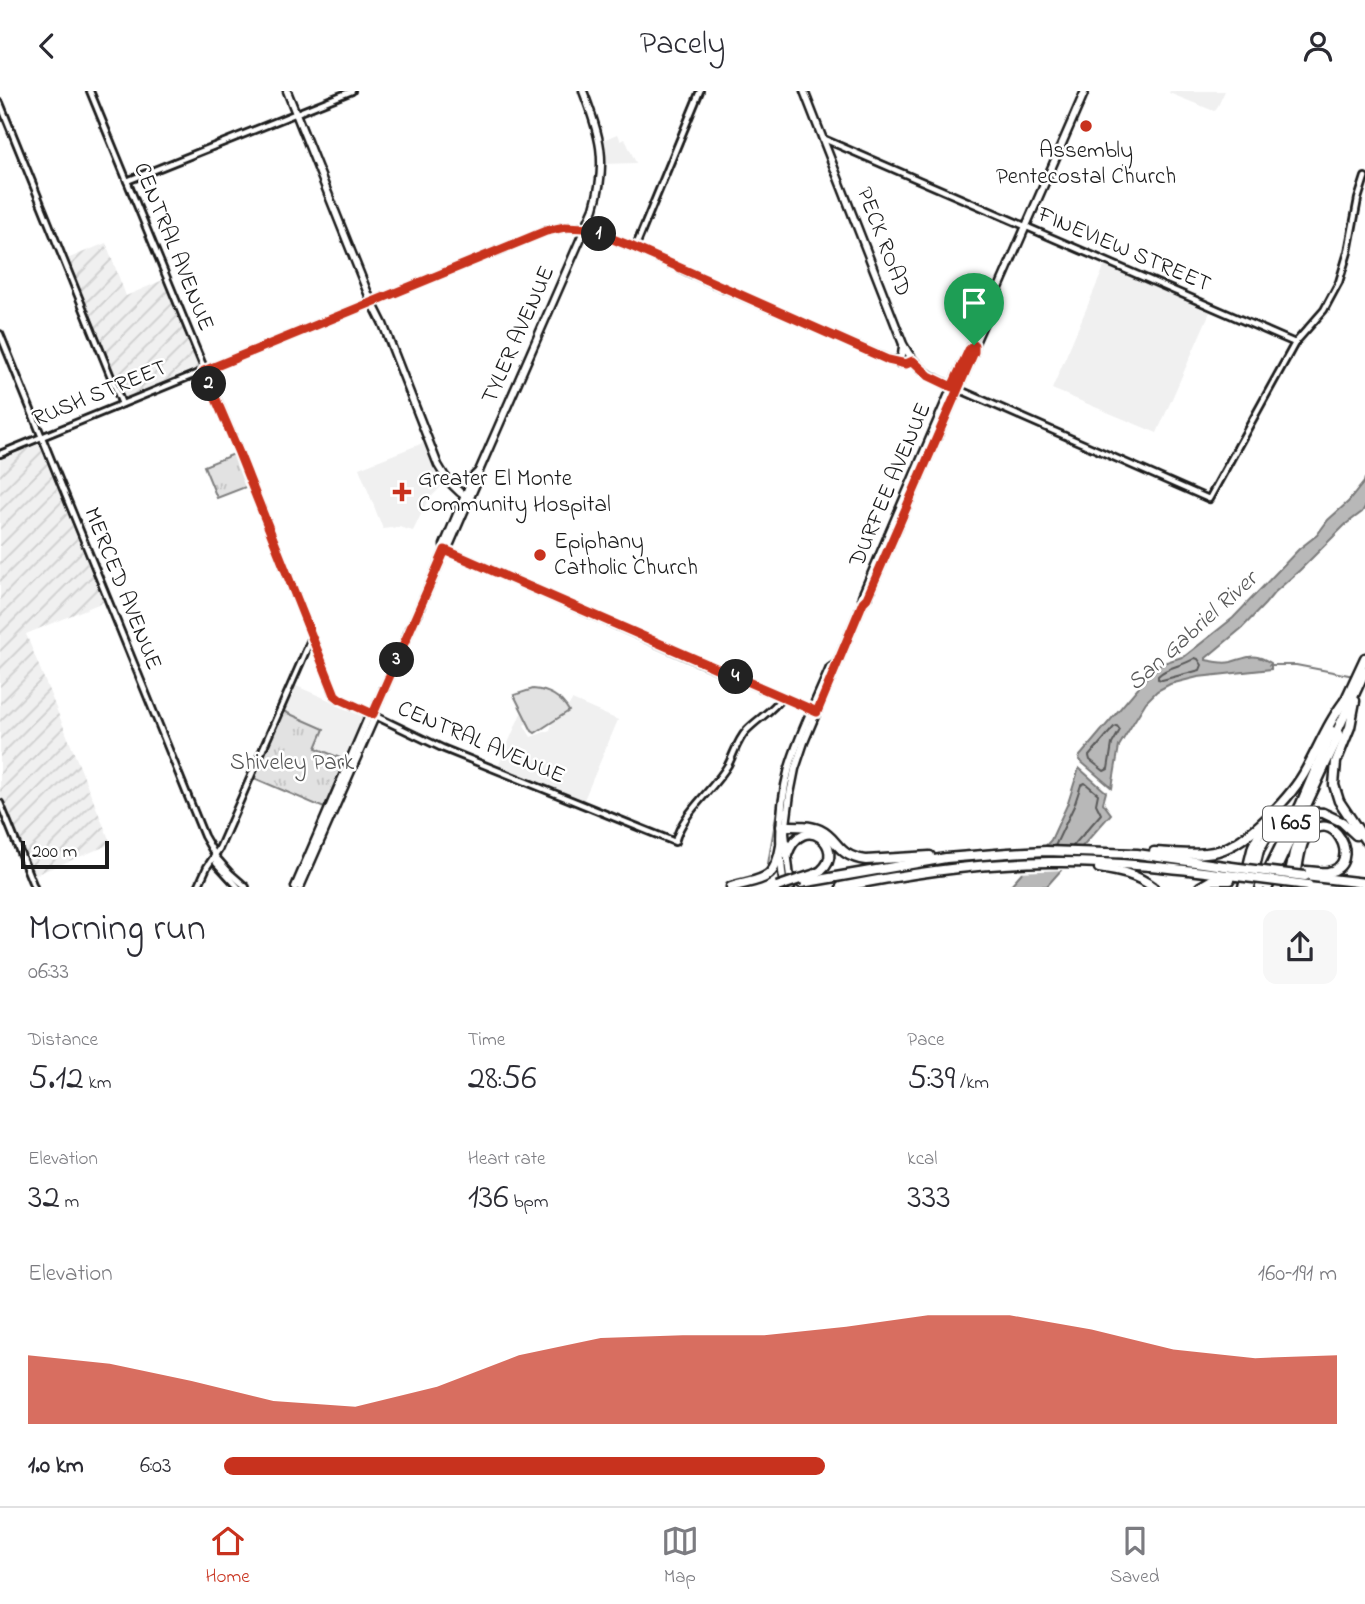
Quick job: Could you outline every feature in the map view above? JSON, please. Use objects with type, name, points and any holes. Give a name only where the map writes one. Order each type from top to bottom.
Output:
[{"type":"highway","name":"I 605","points":[[1267,887],[1318,780],[1364,664]]},
{"type":"highway","name":"I 605","points":[[1260,887],[1300,806],[1319,760],[1353,695],[1365,678]]},
{"type":"highway","points":[[1239,878],[1264,824],[1301,780],[1336,712],[1353,695]]},
{"type":"highway","points":[[1353,695],[1350,727],[1336,762],[1334,785],[1339,801],[1365,842]]},
{"type":"highway","points":[[1267,887],[1353,695]]},
{"type":"highway","points":[[1287,887],[1298,839],[1318,780]]},
{"type":"highway","points":[[800,881],[947,858],[984,855],[1045,851],[1205,853],[1229,847],[1248,834],[1281,803]]},
{"type":"highway","points":[[1250,887],[1259,850],[1271,829],[1294,815],[1306,812],[1323,814],[1342,822],[1365,842]]},
{"type":"highway","points":[[783,826],[822,831],[843,852],[859,859],[929,856],[947,858]]},
{"type":"highway","points":[[1200,887],[1212,880],[1239,878],[1306,877],[1329,872],[1339,867],[1346,857],[1347,847],[1334,829],[1312,831],[1303,841],[1294,887]]},
{"type":"highway","points":[[781,887],[817,873],[829,857],[827,843],[811,833],[801,835],[792,842],[787,855]]},
{"type":"highway","points":[[731,887],[761,879],[771,873],[777,865],[781,846]]},
{"type":"highway","points":[[1135,854],[1239,878]]},
{"type":"highway","points":[[847,886],[929,872],[1022,863],[1134,864],[1239,878],[1254,870],[1365,883]]},
{"type":"highway","points":[[1085,863],[1126,872],[1153,887]]},
{"type":"highway","points":[[1306,877],[1318,887]]},
{"type":"main road","points":[[290,91],[438,465],[446,480],[467,497]]},
{"type":"main road","name":"TYLER AVENUE","points":[[298,887],[368,718],[373,714],[445,550],[444,544],[467,497],[473,477],[479,471],[597,198],[601,165],[599,138],[583,91]]},
{"type":"main road","name":"PECK ROAD","points":[[804,91],[903,344],[913,361],[929,376],[955,388]]},
{"type":"main road","name":"DURFEE AVENUE","points":[[815,711],[830,668],[836,664],[863,602],[863,593],[1085,91]]},
{"type":"main road","points":[[893,361],[902,355],[903,344]]},
{"type":"main road","points":[[781,887],[783,826],[795,769],[815,711]]},
{"type":"main road","points":[[783,826],[791,887]]},
{"type":"street","name":"CENTRAL AVENUE","points":[[90,91],[335,695],[442,748],[675,842],[693,808],[729,764],[742,736],[782,697]]},
{"type":"street","points":[[127,181],[352,91]]},
{"type":"street","points":[[635,248],[700,91]]},
{"type":"street","points":[[0,103],[122,404]]},
{"type":"street","name":"FINEVIEW STREET","points":[[823,139],[1295,344]]},
{"type":"street","points":[[955,388],[1209,499],[1295,344],[1324,310],[1339,282],[1365,177]]},
{"type":"street","name":"RUSH STREET","points":[[0,454],[546,231],[565,227],[585,228],[635,248],[893,361],[906,364],[913,361]]},
{"type":"street","name":"MERCED AVENUE","points":[[0,334],[201,829],[215,855],[246,887]]},
{"type":"street","points":[[445,550],[815,711]]},
{"type":"street","points":[[198,887],[236,809],[312,636]]},
{"type":"street","points":[[0,803],[34,887]]},
{"type":"street","name":"MERCED AVENUE","points":[[215,855],[216,863],[238,887]]},
{"type":"shaded area","points":[[1225,91],[1214,111],[1169,93]]},
{"type":"shaded area","points":[[618,134],[621,141],[625,139],[636,163],[602,164],[601,141]]},
{"type":"shaded area","points":[[106,243],[126,296],[163,280],[198,366],[124,398],[67,259]]},
{"type":"shaded area","points":[[1105,265],[1210,312],[1157,433],[1052,389]]},
{"type":"shaded area","name":"Greater El Monte Community Hospital","points":[[423,443],[443,485],[428,500],[413,531],[399,527],[383,529],[359,468]]},
{"type":"shaded area","points":[[39,444],[103,602],[26,634],[111,844],[32,876],[0,797],[0,460]]},
{"type":"shaded area","points":[[294,685],[364,715],[345,760],[316,748],[324,729],[283,711]]},
{"type":"shaded area","points":[[572,700],[618,720],[583,802],[498,767],[521,713],[528,723],[524,725],[531,737],[550,730],[553,721],[569,712],[568,707]]},
{"type":"green space","points":[[234,454],[248,486],[217,498],[204,466]]},
{"type":"green space","points":[[533,689],[554,695],[569,711],[535,733],[514,695]]},
{"type":"green space","name":"Shiveley Park","points":[[283,711],[324,729],[316,748],[345,760],[324,808],[254,778]]},
{"type":"water","points":[[1365,478],[1365,507],[1362,512],[1274,593],[1242,628],[1206,658],[1225,663],[1255,657],[1271,663],[1271,669],[1198,677],[1170,684],[1157,691],[1146,702],[1119,746],[1112,788],[1079,760],[1157,665],[1185,656],[1233,618],[1299,549],[1317,535],[1328,520],[1348,502]]},
{"type":"water","points":[[1079,768],[1106,792],[1103,803],[1111,814],[1047,886],[1009,887],[1051,840],[1068,803]]},
{"type":"pier","points":[[1087,846],[1065,870],[1018,872],[1039,847]]},
{"type":"waterway","points":[[1269,665],[1296,665],[1354,676]]},
{"type":"waterway","points":[[767,870],[782,780]]},
{"type":"place","name":"Assembly Pentecostal Church","points":[[1086,126]]},
{"type":"place","name":"Greater El Monte Community Hospital","points":[[402,492]]},
{"type":"place","name":"Epiphany Catholic Church","points":[[540,555]]},
{"type":"route","points":[[565,227],[585,228],[633,247],[888,360],[906,364],[913,361],[929,376],[952,387],[969,350],[974,345],[974,352],[817,712],[445,550],[373,714],[340,699],[335,695],[204,371],[546,231],[565,227]]},
{"type":"water label","name":"San Gabriel River","points":[[1193,632]]}]
